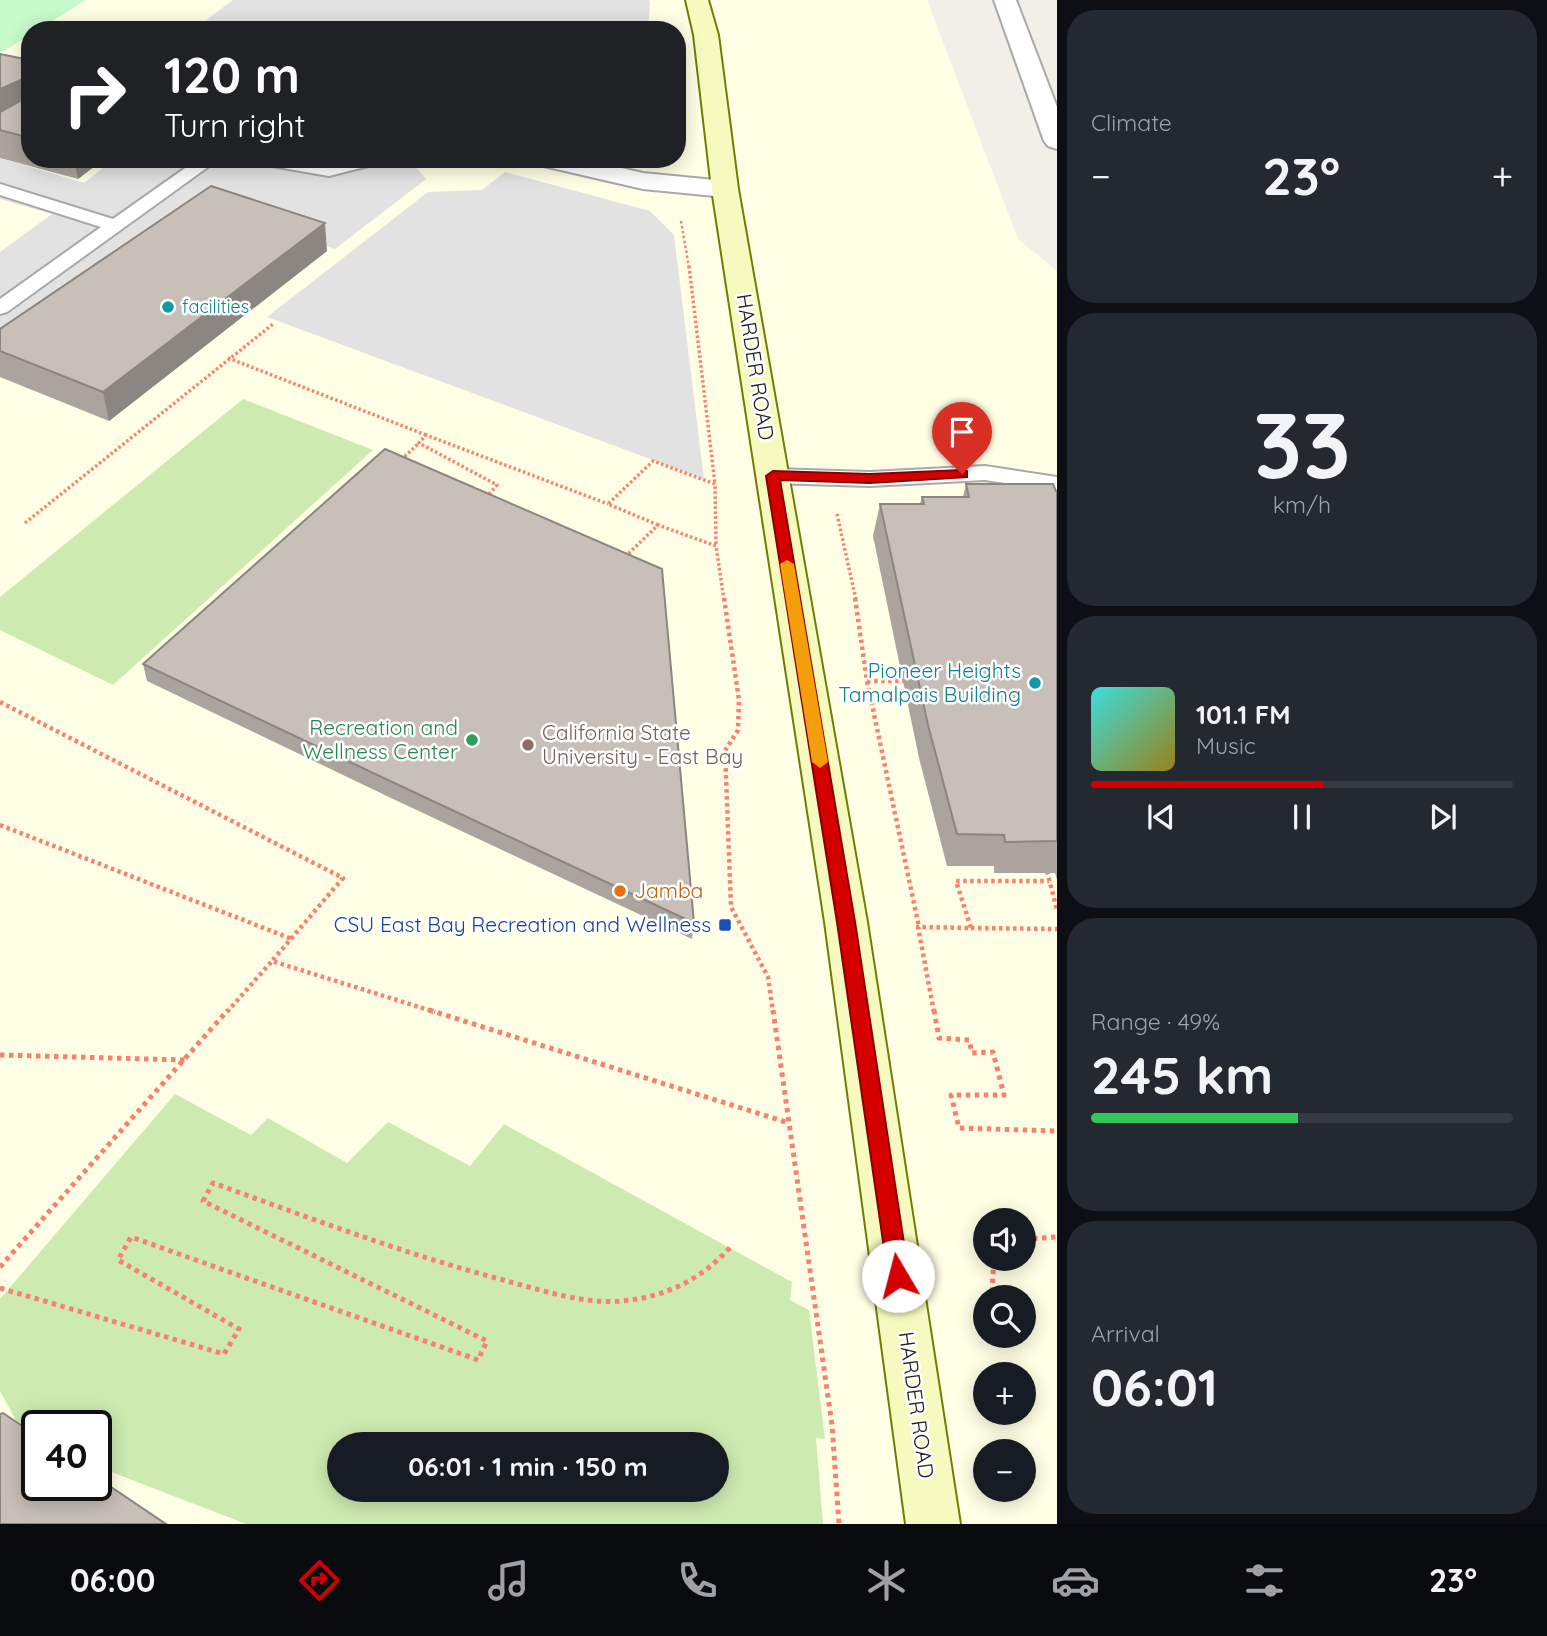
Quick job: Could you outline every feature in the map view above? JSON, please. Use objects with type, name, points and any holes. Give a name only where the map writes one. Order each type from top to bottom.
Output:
[{"type":"street","name":"HARDER ROAD","points":[[697,0],[706,35],[725,189],[846,922],[933,1524]]},
{"type":"street","points":[[1005,0],[1057,141]]},
{"type":"street","points":[[587,168],[643,181],[725,189]]},
{"type":"lane","points":[[0,308],[197,168]]},
{"type":"lane","points":[[312,168],[329,171],[340,168]]},
{"type":"lane","points":[[0,189],[116,226]]},
{"type":"lane","points":[[773,476],[870,479],[985,473],[1057,484]]},
{"type":"path","points":[[676,212],[682,223],[690,272],[688,282],[715,484],[716,546],[739,700],[738,730],[725,751],[731,907],[768,977],[832,1426],[839,1524]]},
{"type":"path","points":[[25,523],[273,324]]},
{"type":"path","points":[[228,358],[716,546]]},
{"type":"path","points":[[394,467],[426,435]]},
{"type":"path","points":[[419,443],[497,485],[489,494],[477,491]]},
{"type":"path","points":[[608,504],[653,461],[715,484]]},
{"type":"path","points":[[615,566],[657,525]]},
{"type":"path","points":[[855,596],[867,681],[920,933],[939,1038],[969,1040],[972,1052],[992,1052],[1004,1095],[951,1095],[959,1128],[1057,1131]]},
{"type":"path","points":[[867,681],[916,681]]},
{"type":"path","points":[[0,702],[343,878],[186,1060],[0,1267]]},
{"type":"path","points":[[0,825],[292,939]]},
{"type":"path","points":[[1047,871],[1057,910]]},
{"type":"path","points":[[971,929],[956,881],[1049,881]]},
{"type":"path","points":[[920,933],[918,927],[1057,929]]},
{"type":"path","points":[[272,961],[789,1123]]},
{"type":"path","points":[[0,1055],[186,1060]]},
{"type":"path","points":[[0,1288],[224,1354],[240,1329],[118,1260],[131,1237],[478,1360],[486,1341],[202,1201],[213,1183],[461,1271],[602,1301],[652,1296],[698,1278],[720,1263],[733,1244]]},
{"type":"path","points":[[1036,1238],[1057,1237]]},
{"type":"shaded area","name":"California State University - East Bay","points":[[0,0],[927,0],[1018,239],[1057,271],[1057,1524],[0,1524]]},
{"type":"shaded area","points":[[233,0],[649,0],[650,3],[649,21],[206,20]]},
{"type":"shaded area","points":[[0,158],[21,164],[21,168],[34,168],[84,183],[103,168],[417,168],[426,179],[335,249],[218,209],[0,356],[0,252],[52,214],[0,199]]},
{"type":"shaded area","points":[[505,172],[650,211],[674,235],[704,479],[267,317],[428,192],[482,190]]},
{"type":"green space","points":[[0,0],[86,0],[52,21],[21,21],[21,40],[0,53]]},
{"type":"green space","points":[[243,399],[373,450],[113,685],[0,630],[0,597]]},
{"type":"green space","points":[[175,1094],[251,1135],[268,1118],[347,1163],[388,1122],[470,1166],[504,1124],[792,1282],[790,1300],[809,1310],[825,1439],[816,1438],[823,1524],[246,1524],[112,1472],[112,1410],[21,1410],[21,1430],[0,1391],[0,1299]]},
{"type":"building","points":[[0,54],[21,58],[21,80],[0,89]]},
{"type":"building","points":[[21,101],[21,136],[0,130],[0,112]]},
{"type":"building","name":"facilities","points":[[211,186],[325,223],[103,392],[0,351],[0,329]]},
{"type":"building","name":"Recreation and Wellness Center","points":[[385,449],[662,569],[694,923],[143,664]]},
{"type":"building","name":"Pioneer Heights Tamalpais Building","points":[[966,484],[1053,484],[1057,491],[1057,841],[1005,842],[1004,835],[957,834],[928,725],[880,504],[924,504],[922,497],[969,497]]},
{"type":"building","points":[[3,1413],[21,1425],[21,1501],[112,1501],[112,1488],[166,1524],[0,1524],[0,1414]]},
{"type":"slow traffic","points":[[787,564],[820,762]]},
{"type":"place","name":"facilities","points":[[168,307]]},
{"type":"place","name":"Pioneer Heights Tamalpais Building","points":[[1035,683]]},
{"type":"place","name":"Recreation and Wellness Center","points":[[472,740]]},
{"type":"place","name":"California State University - East Bay","points":[[528,745]]},
{"type":"place","name":"Jamba","points":[[620,891]]},
{"type":"place","name":"CSU East Bay Recreation and Wellness","points":[[725,925]]},
{"type":"route","points":[[898,1276],[846,922],[773,476],[870,479],[962,474]]}]
